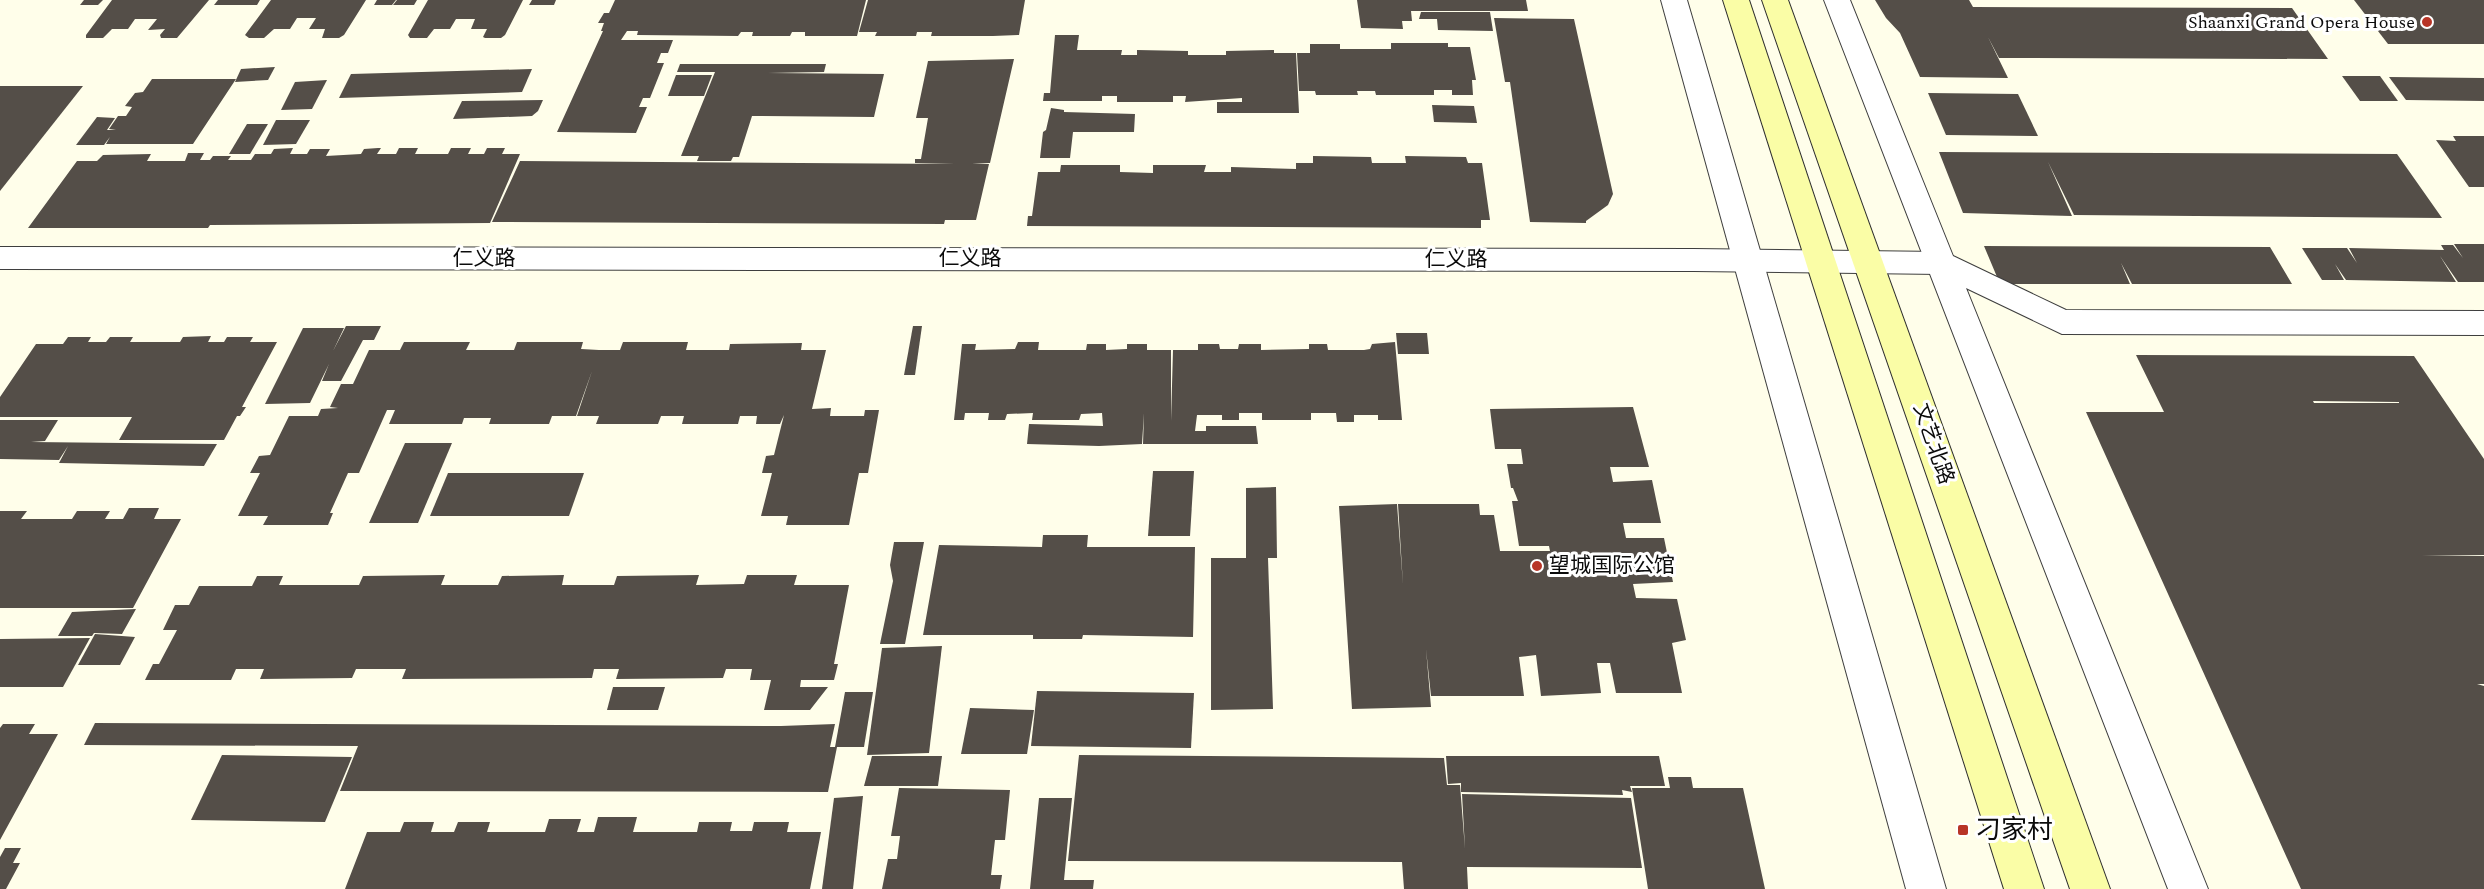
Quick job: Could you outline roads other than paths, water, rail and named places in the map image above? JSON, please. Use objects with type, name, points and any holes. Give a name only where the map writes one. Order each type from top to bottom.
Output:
[{"type":"main road","points":[[1736,0],[2024,889]]},
{"type":"main road","name":"文艺北路","points":[[1775,0],[2090,889]]},
{"type":"street","points":[[1674,0],[1926,889]]},
{"type":"street","points":[[1837,0],[2188,889]]},
{"type":"street","name":"仁义路","points":[[0,258],[1941,263]]},
{"type":"street","points":[[1941,263],[2062,322],[2484,323]]},
{"type":"place","name":"Shaanxi Grand Opera House","points":[[2427,22]]},
{"type":"place","name":"望城国际公馆","points":[[1537,566]]},
{"type":"place","name":"刁家村","points":[[1963,830]]}]
